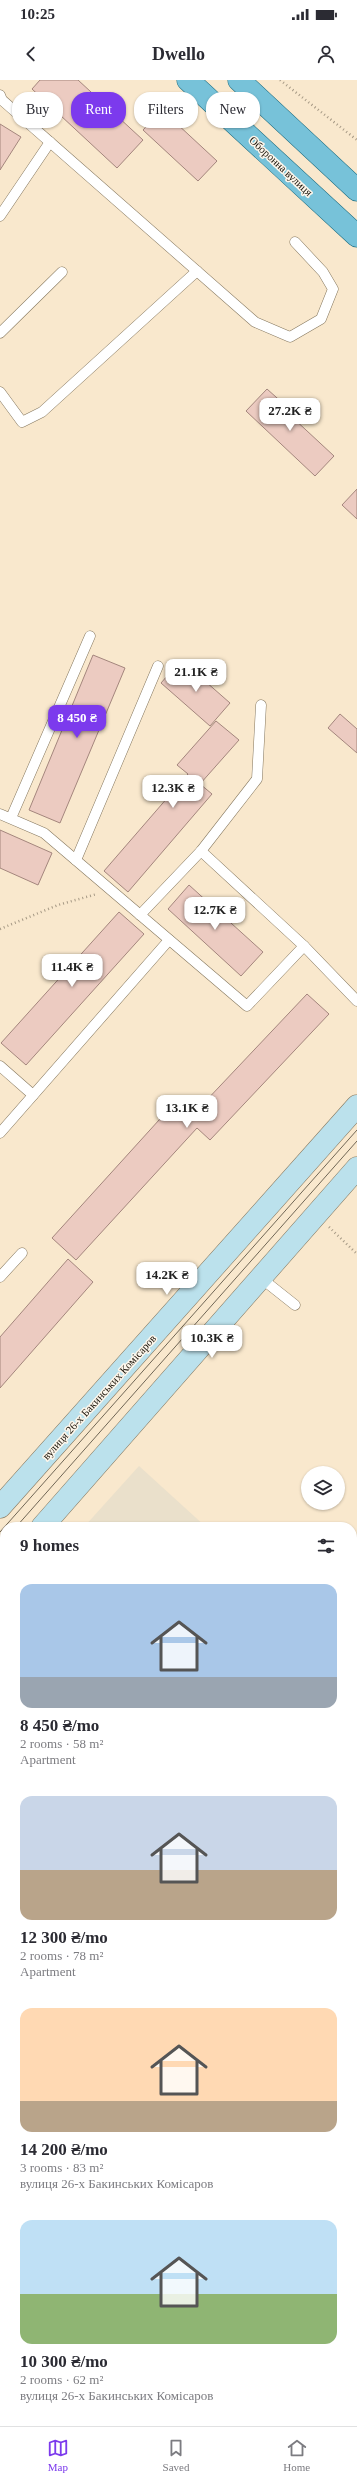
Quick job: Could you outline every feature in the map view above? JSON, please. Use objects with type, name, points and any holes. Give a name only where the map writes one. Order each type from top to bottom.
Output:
[{"type":"main road","name":"Оборонна вулиця","points":[[188,80],[357,236]]},
{"type":"main road","points":[[239,80],[357,190]]},
{"type":"street","name":"вулиця 26-х Бакинських Комісаров","points":[[0,1507],[357,1106]]},
{"type":"street","points":[[46,1522],[357,1168]]},
{"type":"lane","points":[[0,95],[2,100],[255,322],[290,337],[321,320],[333,289],[323,272],[295,242]]},
{"type":"lane","points":[[0,216],[50,142]]},
{"type":"lane","points":[[0,392],[22,422],[42,412],[197,271]]},
{"type":"lane","points":[[0,333],[62,272]]},
{"type":"lane","points":[[11,818],[90,636]]},
{"type":"lane","points":[[76,860],[158,666]]},
{"type":"lane","points":[[140,915],[201,850],[257,779],[261,705]]},
{"type":"lane","points":[[0,814],[44,833],[247,1006],[304,946]]},
{"type":"lane","points":[[201,850],[304,946],[357,1001]]},
{"type":"lane","points":[[0,1133],[169,940]]},
{"type":"lane","points":[[0,1066],[33,1095]]},
{"type":"lane","points":[[0,1277],[22,1253]]},
{"type":"lane","points":[[261,1278],[295,1305]]},
{"type":"path","points":[[280,80],[357,140]]},
{"type":"path","points":[[0,929],[58,905],[111,890]]},
{"type":"path","points":[[316,1215],[357,1254]]},
{"type":"shaded area","points":[[139,1466],[201,1522],[89,1522]]},
{"type":"building","points":[[40,80],[78,80],[91,92],[71,92],[71,125],[63,118],[63,92],[35,92],[32,89]]},
{"type":"building","points":[[0,124],[21,137],[0,170]]},
{"type":"building","points":[[126,124],[143,140],[117,168],[74,128],[126,128]]},
{"type":"building","points":[[145,128],[181,128],[217,161],[198,181],[143,130]]},
{"type":"building","points":[[267,389],[295,414],[292,417],[334,456],[315,476],[246,411]]},
{"type":"building","points":[[357,489],[357,519],[342,505]]},
{"type":"building","points":[[93,655],[125,668],[60,823],[29,810]]},
{"type":"building","points":[[181,660],[230,703],[210,726],[161,683]]},
{"type":"building","points":[[340,714],[357,729],[357,753],[328,728]]},
{"type":"building","points":[[216,721],[239,740],[200,784],[212,794],[128,892],[104,871],[188,774],[177,765]]},
{"type":"building","points":[[0,830],[52,853],[38,885],[0,868]]},
{"type":"building","points":[[189,885],[263,952],[241,976],[168,909]]},
{"type":"building","points":[[119,912],[144,934],[26,1065],[1,1043]]},
{"type":"building","points":[[307,994],[329,1014],[210,1140],[197,1128],[76,1260],[52,1238],[169,1109],[185,1123]]},
{"type":"building","points":[[68,1259],[93,1282],[0,1388],[0,1337]]},
{"type":"tram line","points":[[9,1522],[357,1130]]},
{"type":"tram line","points":[[20,1522],[357,1141]]}]
